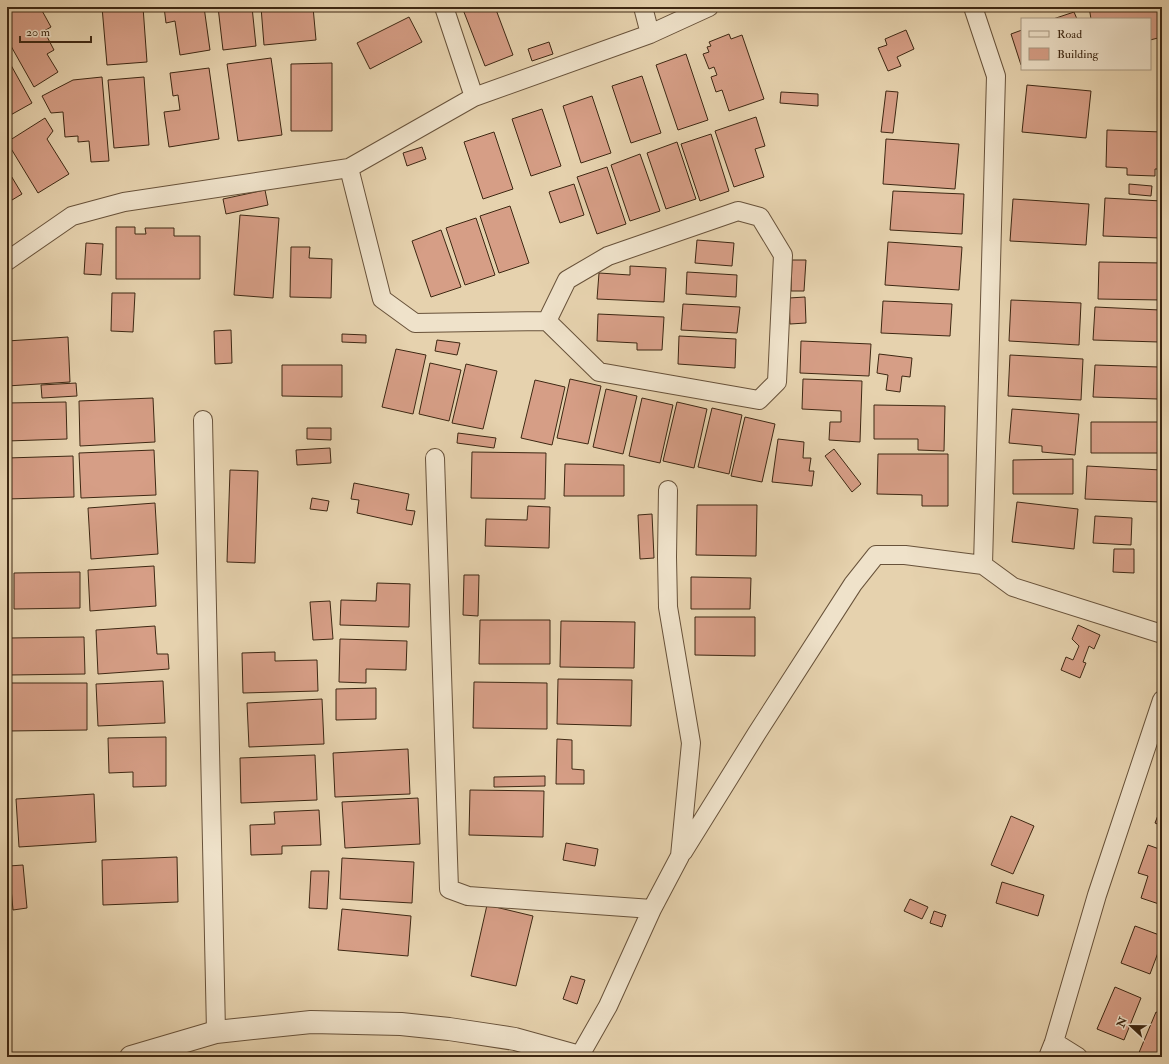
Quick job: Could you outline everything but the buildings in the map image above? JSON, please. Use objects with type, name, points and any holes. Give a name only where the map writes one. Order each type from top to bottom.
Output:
[{"type":"street","points":[[444,7],[474,97]]},
{"type":"street","points":[[642,7],[650,34]]},
{"type":"street","points":[[7,261],[72,216],[124,202],[349,168],[474,97],[650,34],[709,7]]},
{"type":"street","points":[[973,7],[996,76],[983,565]]},
{"type":"street","points":[[349,168],[382,299],[415,323],[547,321],[599,372],[759,400],[777,382],[783,255],[760,217],[738,211],[608,256],[568,280],[547,321]]},
{"type":"street","points":[[203,420],[216,1032]]},
{"type":"street","points":[[436,458],[450,889],[468,896],[652,909]]},
{"type":"street","points":[[668,490],[668,607],[690,743],[680,856]]},
{"type":"street","points":[[131,1057],[216,1032],[311,1022],[401,1024],[449,1029],[515,1039],[579,1057],[608,1006],[652,909],[680,856],[761,726],[853,584],[876,555],[905,555],[983,565],[1013,587],[1162,634]]},
{"type":"street","points":[[1078,1057],[1051,1049],[1097,895],[1162,700]]}]
